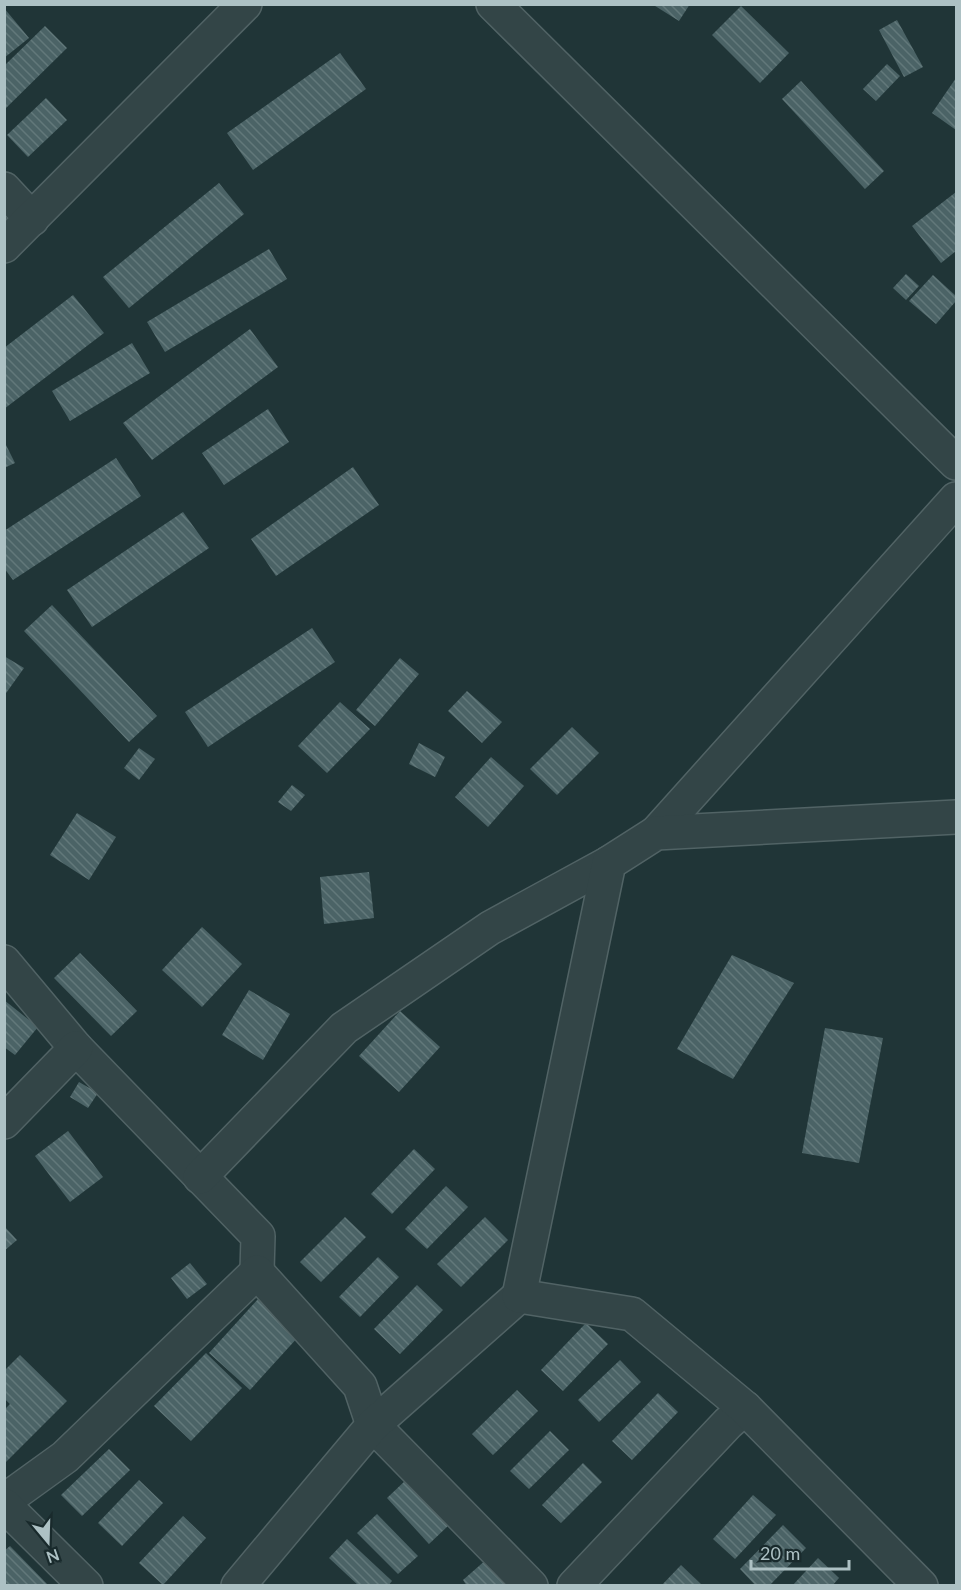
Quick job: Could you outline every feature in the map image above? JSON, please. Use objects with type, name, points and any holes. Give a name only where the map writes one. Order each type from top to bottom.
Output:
[{"type":"street","points":[[4,246],[245,4]]},
{"type":"street","points":[[493,4],[957,462]]},
{"type":"street","points":[[4,189],[32,219]]},
{"type":"street","points":[[200,1177],[344,1028],[490,928],[609,863],[656,833],[957,499]]},
{"type":"street","points":[[656,833],[957,817]]},
{"type":"street","points":[[237,1586],[373,1425],[519,1296],[609,863]]},
{"type":"street","points":[[4,962],[76,1048],[258,1236],[257,1272],[360,1386],[373,1425],[531,1586]]},
{"type":"street","points":[[4,1122],[76,1048]]},
{"type":"street","points":[[86,1586],[4,1503],[65,1457],[257,1272]]},
{"type":"street","points":[[519,1296],[632,1314],[745,1408],[909,1582]]},
{"type":"street","points":[[574,1586],[728,1423],[745,1408]]},
{"type":"building","points":[[652,4],[690,4],[679,21]]},
{"type":"building","points":[[741,6],[789,53],[760,83],[712,35]]},
{"type":"building","points":[[4,8],[29,38],[4,58]]},
{"type":"building","points":[[897,20],[923,67],[904,77],[879,30]]},
{"type":"building","points":[[45,26],[67,48],[4,110],[4,66]]},
{"type":"building","points":[[340,53],[366,89],[253,170],[227,133]]},
{"type":"building","points":[[887,64],[900,76],[876,101],[863,89]]},
{"type":"building","points":[[956,78],[956,130],[932,113]]},
{"type":"building","points":[[801,81],[884,171],[865,189],[782,99]]},
{"type":"building","points":[[46,98],[67,120],[28,157],[7,135]]},
{"type":"building","points":[[219,183],[244,214],[129,308],[103,277]]},
{"type":"building","points":[[956,192],[956,251],[941,263],[912,226]]},
{"type":"building","points":[[269,249],[287,279],[165,352],[147,322]]},
{"type":"building","points":[[906,274],[919,286],[906,300],[893,288]]},
{"type":"building","points":[[933,275],[956,296],[956,301],[936,324],[909,301]]},
{"type":"building","points":[[73,295],[104,333],[4,409],[4,348]]},
{"type":"building","points":[[250,329],[278,367],[152,460],[123,423]]},
{"type":"building","points":[[132,343],[150,373],[70,421],[52,391]]},
{"type":"building","points":[[268,409],[289,442],[224,485],[202,453]]},
{"type":"building","points":[[4,441],[15,463],[4,468]]},
{"type":"building","points":[[116,458],[141,496],[13,580],[4,568],[4,531]]},
{"type":"building","points":[[353,467],[379,505],[276,576],[251,539]]},
{"type":"building","points":[[183,512],[209,548],[92,627],[67,590]]},
{"type":"building","points":[[52,605],[157,716],[129,742],[24,631]]},
{"type":"building","points":[[312,628],[335,662],[208,747],[185,712]]},
{"type":"building","points":[[4,656],[24,668],[4,696]]},
{"type":"building","points":[[400,658],[419,674],[375,726],[356,710]]},
{"type":"building","points":[[467,691],[502,722],[482,743],[448,711]]},
{"type":"building","points":[[340,702],[370,729],[327,773],[298,746]]},
{"type":"building","points":[[572,727],[599,753],[557,795],[530,769]]},
{"type":"building","points":[[419,743],[445,757],[435,777],[409,764]]},
{"type":"building","points":[[139,748],[155,759],[139,780],[124,768]]},
{"type":"building","points":[[491,757],[524,786],[488,827],[455,797]]},
{"type":"building","points":[[292,785],[305,795],[291,811],[278,802]]},
{"type":"building","points":[[77,813],[116,837],[89,880],[50,855]]},
{"type":"building","points":[[369,872],[374,918],[324,924],[320,877]]},
{"type":"building","points":[[202,927],[242,964],[202,1007],[162,970]]},
{"type":"building","points":[[80,953],[137,1011],[111,1036],[54,978]]},
{"type":"building","points":[[732,955],[794,983],[733,1079],[677,1049]]},
{"type":"building","points":[[249,990],[290,1014],[263,1060],[222,1035]]},
{"type":"building","points":[[4,1000],[38,1027],[15,1055],[4,1047]]},
{"type":"building","points":[[400,1011],[440,1047],[399,1092],[359,1056]]},
{"type":"building","points":[[825,1028],[883,1038],[859,1163],[802,1153]]},
{"type":"building","points":[[79,1082],[98,1093],[88,1108],[70,1097]]},
{"type":"building","points":[[68,1131],[103,1177],[70,1202],[35,1156]]},
{"type":"building","points":[[414,1149],[435,1169],[392,1214],[371,1194]]},
{"type":"building","points":[[446,1186],[468,1207],[427,1249],[405,1229]]},
{"type":"building","points":[[345,1217],[366,1237],[321,1282],[300,1262]]},
{"type":"building","points":[[485,1217],[508,1240],[461,1287],[437,1264]]},
{"type":"building","points":[[4,1226],[17,1240],[4,1251]]},
{"type":"building","points":[[378,1257],[399,1277],[360,1317],[339,1297]]},
{"type":"building","points":[[190,1263],[207,1284],[187,1299],[171,1278]]},
{"type":"building","points":[[417,1285],[443,1310],[400,1354],[374,1329]]},
{"type":"building","points":[[258,1299],[299,1336],[250,1390],[209,1353]]},
{"type":"building","points":[[586,1323],[608,1344],[563,1391],[541,1370]]},
{"type":"building","points":[[206,1353],[242,1388],[191,1441],[154,1406]]},
{"type":"building","points":[[20,1355],[67,1401],[4,1464],[4,1410],[10,1404],[4,1398],[4,1371]]},
{"type":"building","points":[[620,1360],[641,1382],[599,1422],[578,1400]]},
{"type":"building","points":[[517,1390],[538,1411],[493,1455],[472,1434]]},
{"type":"building","points":[[658,1393],[678,1412],[632,1460],[612,1441]]},
{"type":"building","points":[[550,1431],[569,1450],[529,1489],[510,1471]]},
{"type":"building","points":[[109,1449],[130,1470],[82,1516],[61,1495]]},
{"type":"building","points":[[583,1463],[602,1482],[561,1523],[542,1505]]},
{"type":"building","points":[[407,1479],[449,1525],[429,1544],[387,1498]]},
{"type":"building","points":[[139,1480],[163,1503],[122,1546],[98,1523]]},
{"type":"building","points":[[753,1495],[776,1515],[735,1559],[713,1539]]},
{"type":"building","points":[[377,1514],[418,1556],[398,1574],[357,1533]]},
{"type":"building","points":[[183,1516],[206,1538],[163,1585],[139,1563]]},
{"type":"building","points":[[783,1525],[806,1548],[769,1586],[756,1586],[740,1569]]},
{"type":"building","points":[[347,1539],[392,1581],[388,1586],[359,1586],[329,1558]]},
{"type":"building","points":[[10,1546],[49,1586],[4,1586],[4,1551]]},
{"type":"building","points":[[818,1558],[839,1578],[832,1586],[792,1586]]},
{"type":"building","points":[[487,1559],[509,1584],[507,1586],[467,1586],[463,1580]]},
{"type":"building","points":[[681,1565],[703,1586],[661,1586]]}]
